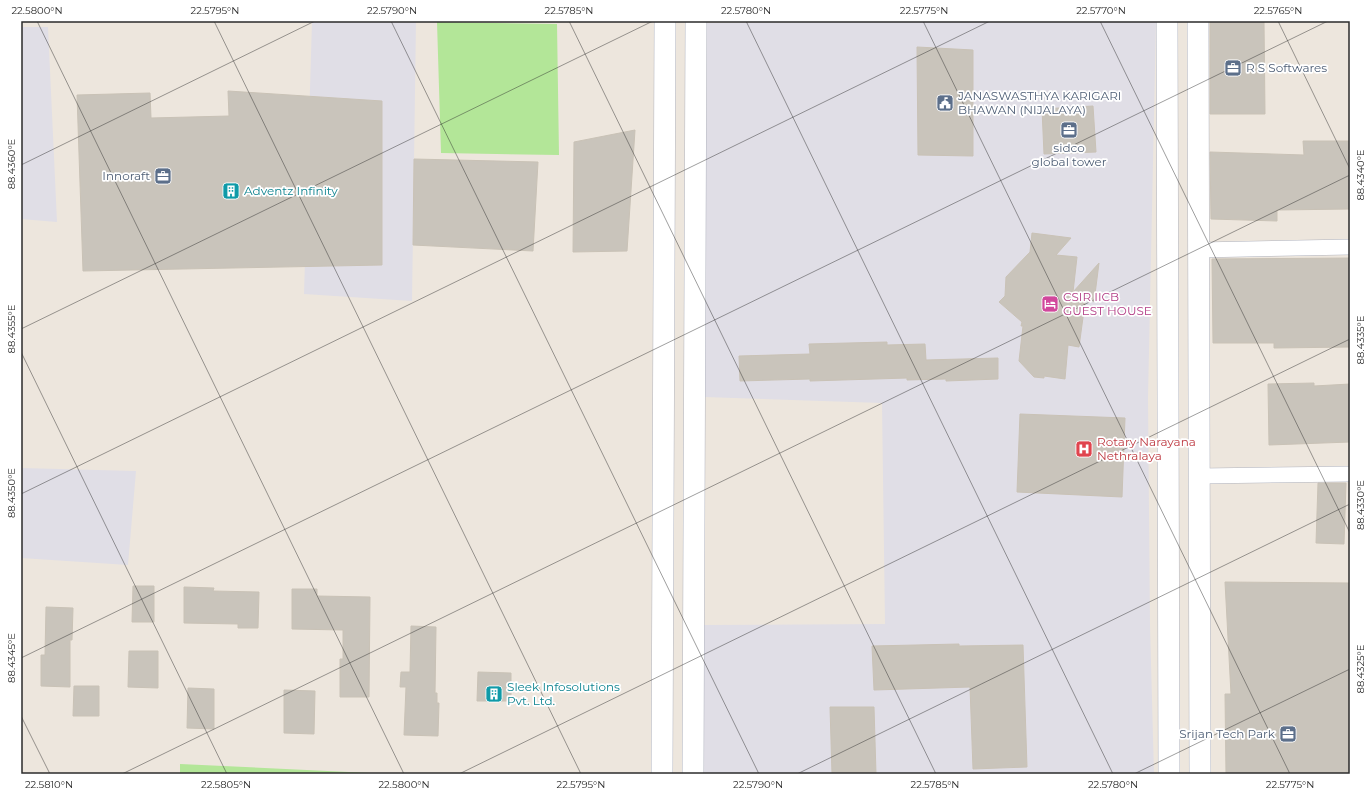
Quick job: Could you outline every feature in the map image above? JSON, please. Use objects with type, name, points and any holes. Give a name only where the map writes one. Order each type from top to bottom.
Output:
[{"type":"street","points":[[662,774],[665,21]]},
{"type":"street","points":[[693,774],[696,21]]},
{"type":"street","points":[[1166,21],[1169,774]]},
{"type":"street","points":[[1198,21],[1200,774]]},
{"type":"street","points":[[1199,250],[1350,247]]},
{"type":"street","points":[[1200,476],[1350,474]]},
{"type":"street","points":[[1168,536],[1200,539]]},
{"type":"shaded area","points":[[312,21],[416,21],[412,301],[304,294]]},
{"type":"shaded area","points":[[1156,21],[1148,398],[1150,625],[1154,774],[701,774],[702,625],[885,624],[882,403],[704,397],[707,23]]},
{"type":"shaded area","points":[[21,27],[48,27],[57,222],[21,219]]},
{"type":"shaded area","points":[[21,468],[136,471],[128,565],[21,558]]},
{"type":"green space","points":[[437,22],[557,24],[559,155],[441,153]]},
{"type":"green space","points":[[180,764],[391,774],[180,774]]},
{"type":"building","name":"R S Softwares","points":[[1210,22],[1264,22],[1265,114],[1210,114]]},
{"type":"building","name":"JANASWASTHYA KARIGARI BHAWAN (NIJALAYA)","points":[[917,47],[973,50],[973,156],[918,155]]},
{"type":"building","name":"Adventz Infinity","points":[[228,91],[382,101],[382,265],[83,271],[77,95],[150,93],[151,118],[229,116]]},
{"type":"building","name":"sidco global tower","points":[[1093,106],[1096,152],[1044,154],[1042,109]]},
{"type":"building","points":[[635,130],[627,251],[573,252],[574,142]]},
{"type":"building","points":[[1303,141],[1350,141],[1350,209],[1277,210],[1277,221],[1211,219],[1210,152],[1304,155]]},
{"type":"building","points":[[414,159],[538,162],[533,251],[413,245]]},
{"type":"building","name":"CSIR IICB GUEST HOUSE","points":[[1032,233],[1071,238],[1056,255],[1077,257],[1073,292],[1099,263],[1094,302],[1086,295],[1079,347],[1068,345],[1065,379],[1044,376],[1044,378],[1034,377],[1019,361],[1023,326],[1021,326],[1022,322],[999,302],[1005,296],[1006,277],[1030,252]]},
{"type":"building","points":[[1350,258],[1350,347],[1274,348],[1274,343],[1213,343],[1212,259]]},
{"type":"building","points":[[887,342],[887,345],[925,344],[926,360],[998,358],[998,379],[946,381],[946,379],[907,380],[907,378],[810,381],[810,379],[740,381],[739,356],[810,354],[809,344]]},
{"type":"building","points":[[1314,383],[1314,386],[1350,384],[1350,442],[1269,445],[1268,384]]},
{"type":"building","points":[[1020,414],[1125,418],[1122,497],[1017,492]]},
{"type":"building","points":[[1318,483],[1346,483],[1344,544],[1316,543]]},
{"type":"building","points":[[1225,582],[1350,583],[1350,774],[1226,774],[1225,694],[1231,694]]},
{"type":"building","points":[[133,586],[154,586],[154,622],[132,622]]},
{"type":"building","points":[[184,587],[214,588],[213,591],[259,592],[258,628],[238,628],[238,624],[184,623]]},
{"type":"building","points":[[292,589],[317,589],[317,596],[370,597],[369,697],[340,697],[340,659],[343,659],[343,630],[292,629]]},
{"type":"building","points":[[46,607],[73,608],[72,640],[70,640],[70,687],[41,686],[41,655],[45,655]]},
{"type":"building","points":[[411,626],[436,627],[435,693],[437,693],[437,703],[439,703],[438,736],[404,735],[406,687],[400,687],[401,672],[410,672]]},
{"type":"building","points":[[959,644],[959,646],[1023,645],[1027,767],[973,769],[970,687],[874,690],[872,646]]},
{"type":"building","points":[[129,651],[158,651],[158,688],[128,687]]},
{"type":"building","name":"Sleek Infosolutions Pvt. Ltd.","points":[[478,672],[511,673],[511,701],[477,701]]},
{"type":"building","points":[[74,686],[99,686],[99,716],[73,716]]},
{"type":"building","points":[[188,688],[214,689],[214,729],[187,728]]},
{"type":"building","points":[[284,690],[315,691],[314,734],[284,733]]},
{"type":"building","points":[[830,707],[874,707],[876,774],[832,774]]},
{"type":"place","name":"R S Softwares","points":[[1233,68]]},
{"type":"place","name":"JANASWASTHYA KARIGARI BHAWAN (NIJALAYA)","points":[[945,103]]},
{"type":"place","name":"sidco global tower","points":[[1069,130]]},
{"type":"place","name":"Innoraft","points":[[163,176]]},
{"type":"place","name":"Adventz Infinity","points":[[231,191]]},
{"type":"place","name":"CSIR IICB GUEST HOUSE","points":[[1050,304]]},
{"type":"place","name":"Rotary Narayana Nethralaya","points":[[1084,449]]},
{"type":"place","name":"Sleek Infosolutions Pvt. Ltd.","points":[[494,694]]},
{"type":"place","name":"Srijan Tech Park","points":[[1288,734]]}]
